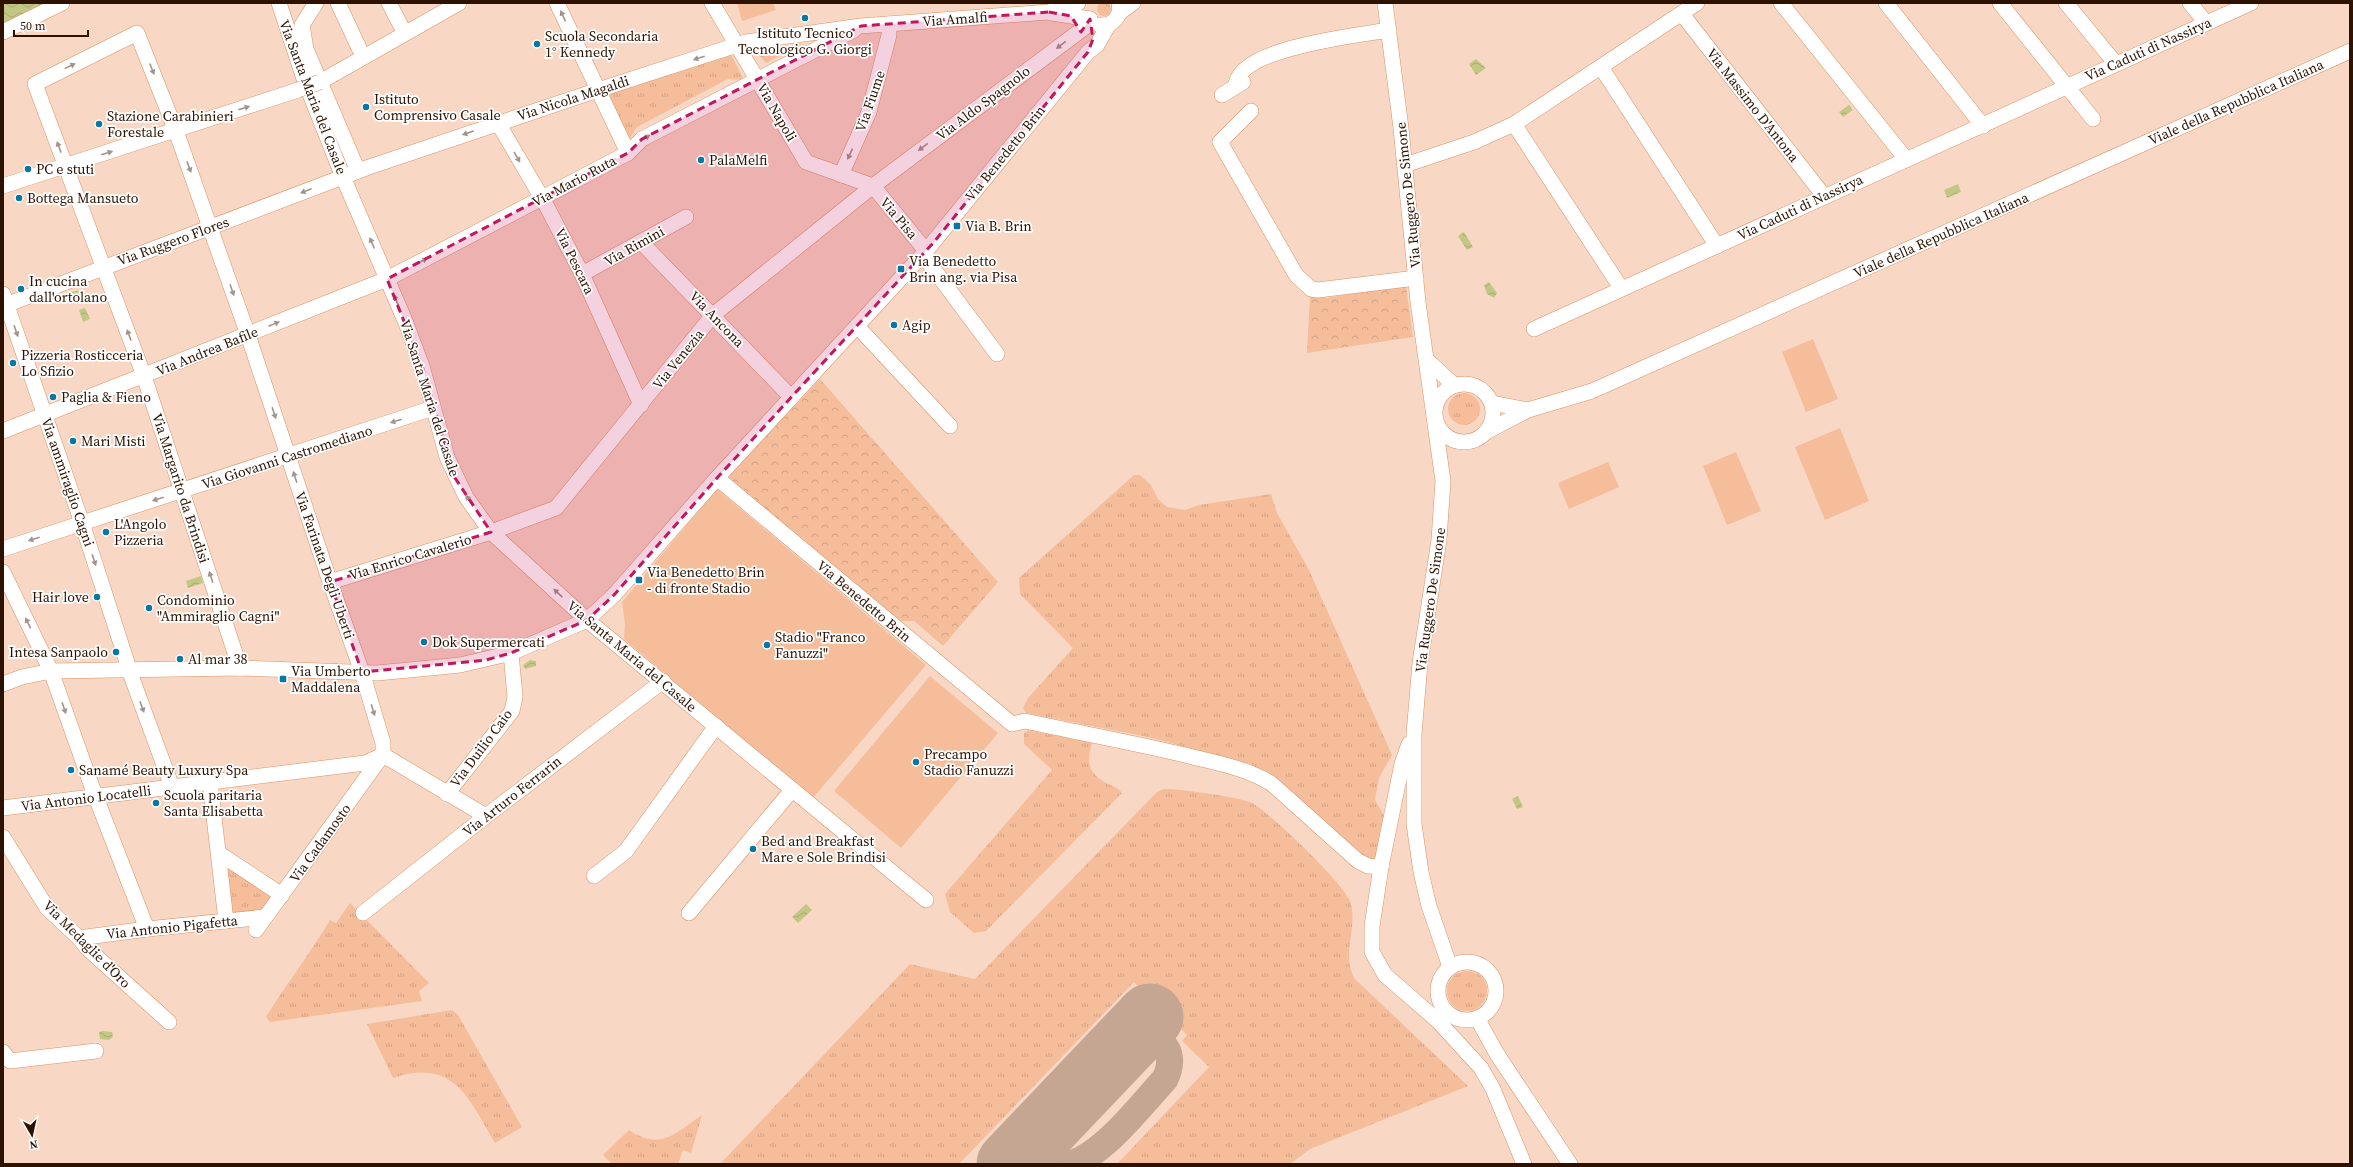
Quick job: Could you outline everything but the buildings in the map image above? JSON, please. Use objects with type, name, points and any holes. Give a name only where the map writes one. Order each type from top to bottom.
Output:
[{"type":"street","points":[[3,32],[62,3]]},
{"type":"street","name":"Via Santa Maria del Casale","points":[[278,3],[304,79],[422,366],[447,457],[455,478],[466,498],[491,532],[587,620],[663,681],[792,790],[926,900]]},
{"type":"street","points":[[316,3],[302,25],[306,49],[358,171]]},
{"type":"street","points":[[338,3],[359,48]]},
{"type":"street","points":[[389,3],[401,26]]},
{"type":"street","points":[[3,186],[176,131],[320,82],[459,3]]},
{"type":"street","points":[[557,3],[628,153]]},
{"type":"street","name":"Via Napoli","points":[[712,3],[736,46],[758,79],[806,162],[872,186]]},
{"type":"street","name":"Via Benedetto Brin","points":[[1087,3],[1086,9],[1091,20],[1093,39],[1088,52]]},
{"type":"street","name":"Via Benedetto Brin","points":[[511,653],[587,620],[614,595],[716,478],[924,253],[1088,52],[1096,45],[1119,8],[1133,3]]},
{"type":"street","name":"Via Ruggero De Simone","points":[[1385,3],[1405,165],[1416,278],[1442,466],[1442,505],[1439,540],[1420,663],[1414,734],[1414,824],[1421,872],[1429,906],[1450,967]]},
{"type":"street","points":[[1405,165],[1474,142],[1514,124],[1601,68],[1697,3]]},
{"type":"street","points":[[1781,3],[1906,159]]},
{"type":"street","points":[[1886,3],[1983,126]]},
{"type":"street","name":"Via Caduti di Nassirya","points":[[2000,3],[2093,118]]},
{"type":"street","points":[[2066,3],[2116,64]]},
{"type":"street","points":[[2190,3],[2206,23]]},
{"type":"street","name":"Via Caduti di Nassirya","points":[[1534,329],[1621,288],[1717,246],[1906,159],[1983,126],[2067,86],[2251,3]]},
{"type":"street","points":[[1074,10],[1078,33]]},
{"type":"street","name":"Via Amalfi","points":[[736,46],[794,34],[862,26],[1074,10],[1091,20]]},
{"type":"street","name":"Via Massimo D'Antona","points":[[1682,14],[1824,196]]},
{"type":"street","points":[[1091,20],[1101,25],[1109,24]]},
{"type":"street","name":"Via Aldo Spagnolo","points":[[872,186],[1078,33],[1091,20]]},
{"type":"street","name":"Via Fiume","points":[[841,175],[869,112],[889,35],[889,24]]},
{"type":"street","name":"Via Amalfi","points":[[758,79],[862,26]]},
{"type":"street","points":[[1222,95],[1253,74],[1261,59],[1291,48],[1389,30]]},
{"type":"street","name":"Via Margarito da Brindisi","points":[[176,131],[137,33],[35,84],[144,376],[240,668]]},
{"type":"street","name":"Via Nicola Magaldi","points":[[343,177],[498,123],[736,46]]},
{"type":"street","name":"Viale della Repubblica Italiana","points":[[1486,432],[1528,410],[1592,391],[2350,51]]},
{"type":"street","points":[[1601,68],[1717,246]]},
{"type":"street","name":"Via Mario Ruta","points":[[387,279],[628,153],[642,139],[758,79]]},
{"type":"street","points":[[1251,111],[1220,142],[1296,275],[1305,285],[1318,290],[1416,278]]},
{"type":"street","name":"Via Pescara","points":[[498,123],[582,274],[641,405]]},
{"type":"street","points":[[1514,124],[1621,288]]},
{"type":"street","points":[[176,131],[248,335],[288,456]]},
{"type":"street","name":"Via Ruggero Flores","points":[[4,302],[211,228],[343,177]]},
{"type":"street","name":"Via Pisa","points":[[872,186],[924,253]]},
{"type":"street","name":"Via Venezia","points":[[491,532],[556,508],[713,315],[872,186]]},
{"type":"street","name":"Via Rimini","points":[[582,274],[686,217]]},
{"type":"street","name":"Via Ancona","points":[[641,242],[791,397]]},
{"type":"street","points":[[924,253],[997,354]]},
{"type":"street","name":"Via Andrea Bafile","points":[[3,431],[387,279]]},
{"type":"street","name":"Via ammiraglio Cagni","points":[[4,302],[82,523],[129,670],[172,787]]},
{"type":"street","points":[[857,326],[950,426]]},
{"type":"street","points":[[1427,360],[1454,385],[1467,383],[1476,386],[1484,391],[1492,403],[1493,416],[1486,432],[1470,442],[1461,442],[1453,449],[1442,466]]},
{"type":"street","name":"Via Ruggero De Simone","points":[[1454,385],[1442,393],[1437,401],[1435,419],[1444,435],[1461,442]]},
{"type":"street","name":"Viale della Repubblica Italiana","points":[[1492,403],[1528,410]]},
{"type":"street","name":"Via Giovanni Castromediano","points":[[3,549],[433,408]]},
{"type":"street","name":"Via Farinata Degli Uberti","points":[[288,456],[362,672],[383,743],[383,755]]},
{"type":"street","name":"Via Benedetto Brin","points":[[716,478],[1012,724],[1025,721],[1158,749],[1232,767],[1261,777],[1272,784],[1358,862],[1368,866],[1381,867]]},
{"type":"street","name":"Via Enrico Cavalerio","points":[[330,582],[491,532]]},
{"type":"street","points":[[3,572],[51,671],[95,796],[147,928]]},
{"type":"street","points":[[3,684],[22,677],[51,671],[240,668],[362,672],[460,665],[511,653]]},
{"type":"street","name":"Via Duilio Caio","points":[[447,794],[512,711],[514,697],[511,653]]},
{"type":"street","name":"Via Arturo Ferrarin","points":[[363,913],[486,816],[663,681]]},
{"type":"street","points":[[594,876],[626,851],[716,726]]},
{"type":"street","points":[[1414,734],[1404,755],[1381,867],[1371,942],[1372,952],[1377,964],[1385,975],[1438,1021],[1481,1068],[1492,1089],[1524,1164]]},
{"type":"street","points":[[383,755],[486,816]]},
{"type":"street","name":"Via Antonio Locatelli","points":[[3,808],[365,763],[383,755]]},
{"type":"street","name":"Via Cadamosto","points":[[256,930],[383,755]]},
{"type":"street","points":[[210,782],[220,854],[226,921]]},
{"type":"street","points":[[689,913],[792,790]]},
{"type":"street","name":"Via Medaglie d'Oro","points":[[3,837],[47,908],[79,938],[88,949],[169,1022]]},
{"type":"street","points":[[220,854],[282,895]]},
{"type":"street","name":"Via Antonio Pigafetta","points":[[79,938],[147,928],[265,917]]},
{"type":"street","points":[[1471,961],[1484,966],[1493,976],[1497,994],[1494,1003],[1489,1010],[1477,1018],[1464,1020],[1455,1017],[1442,1005],[1438,987],[1440,978],[1450,967],[1462,962],[1471,961]]},
{"type":"street","points":[[1477,1018],[1497,1054],[1570,1164]]},
{"type":"street","points":[[3,1052],[10,1061],[96,1051]]},
{"type":"highlighted area","points":[[1049,12],[1071,16],[1081,32],[1090,19],[1093,39],[1088,52],[934,242],[717,478],[614,595],[587,620],[511,653],[486,660],[362,672],[330,582],[491,532],[455,478],[422,366],[387,279],[628,153],[642,139],[861,26]]},
{"type":"green space","points":[[1101,2],[1107,2],[1111,6],[1111,12],[1107,16],[1101,16],[1097,12],[1097,6]]},
{"type":"green space","points":[[737,3],[773,3],[776,10],[742,21]]},
{"type":"green space","points":[[802,44],[766,63],[757,53],[759,51]]},
{"type":"green space","points":[[731,54],[744,80],[728,79],[637,127],[630,138],[627,138],[606,94]]},
{"type":"green space","points":[[1406,285],[1413,337],[1307,353],[1310,295],[1326,298]]},
{"type":"green space","points":[[1813,339],[1838,399],[1806,412],[1782,352]]},
{"type":"green space","points":[[820,379],[998,582],[943,646],[914,621],[895,621],[728,476]]},
{"type":"green space","points":[[1464,393],[1475,398],[1480,409],[1475,420],[1464,425],[1453,420],[1448,409],[1453,398]]},
{"type":"green space","points":[[1840,428],[1869,501],[1825,520],[1795,447]]},
{"type":"green space","points":[[1736,452],[1761,511],[1727,525],[1703,466]]},
{"type":"green space","points":[[1608,462],[1619,487],[1569,509],[1558,483]]},
{"type":"green space","points":[[1134,475],[1140,475],[1151,485],[1158,499],[1167,507],[1185,510],[1199,505],[1271,494],[1277,513],[1308,568],[1392,755],[1379,778],[1375,800],[1385,818],[1376,858],[1368,860],[1288,789],[1251,764],[1148,737],[1026,713],[1023,708],[1028,698],[1073,648],[1020,594],[1019,578]]},
{"type":"green space","name":"Stadio \"Franco Fanuzzi\"","points":[[717,489],[926,665],[813,798],[624,639],[625,624],[622,602]]},
{"type":"green space","name":"Precampo Stadio Fanuzzi","points":[[930,676],[998,733],[901,848],[834,791]]},
{"type":"green space","points":[[1028,730],[1092,743],[1089,755],[1091,769],[1098,777],[1122,793],[986,931],[974,933],[950,912],[945,894],[1052,770],[1024,744],[1024,733]]},
{"type":"green space","points":[[1163,789],[1207,793],[1250,802],[1272,818],[1321,864],[1345,892],[1350,901],[1352,920],[1349,960],[1355,979],[1468,1086],[1310,1149],[1290,1164],[1117,1164],[1209,1067],[1182,1041],[1187,1035],[1134,982],[959,1164],[720,1164],[910,964],[975,979],[1156,793]]},
{"type":"green space","points":[[225,866],[273,897],[262,910],[233,912]]},
{"type":"green space","points":[[350,903],[429,983],[419,991],[422,1001],[270,1022],[266,1017],[330,920],[336,923]]},
{"type":"green space","points":[[1467,971],[1475,973],[1481,977],[1485,983],[1487,991],[1485,999],[1481,1005],[1475,1009],[1467,1011],[1459,1009],[1453,1005],[1449,999],[1447,991],[1449,983],[1453,977],[1459,973]]},
{"type":"green space","points":[[452,1010],[458,1015],[522,1127],[495,1143],[477,1111],[467,1098],[457,1086],[445,1078],[431,1073],[414,1073],[393,1078],[367,1024]]},
{"type":"green space","points":[[702,1115],[691,1153],[683,1150],[678,1164],[612,1164],[603,1155],[629,1130],[650,1139],[667,1138]]},
{"type":"water","points":[[3,3],[58,3],[3,29]]},
{"type":"water","points":[[1476,59],[1486,68],[1476,75],[1469,64]]},
{"type":"water","points":[[1849,105],[1853,110],[1843,117],[1839,112]]},
{"type":"water","points":[[1958,184],[1961,192],[1947,198],[1944,190]]},
{"type":"water","points":[[1464,232],[1473,247],[1467,250],[1458,236]]},
{"type":"water","points":[[1489,282],[1497,293],[1494,298],[1487,294],[1484,285]]},
{"type":"water","points":[[79,290],[83,301],[76,304],[72,292]]},
{"type":"water","points":[[85,308],[90,319],[83,322],[79,310]]},
{"type":"water","points":[[201,576],[203,583],[188,588],[186,581]]},
{"type":"water","points":[[530,660],[536,661],[536,666],[525,669],[523,665]]},
{"type":"water","points":[[1518,796],[1523,807],[1517,809],[1512,799]]},
{"type":"water","points":[[806,904],[812,910],[798,923],[792,917]]},
{"type":"water","points":[[99,1032],[112,1032],[113,1037],[109,1040],[100,1039]]},
{"type":"taxiway","points":[[1071,1164],[1097,1150],[1122,1127],[1165,1079],[1169,1068],[1169,1058],[1167,1050],[1162,1044],[1155,1039],[1147,1038],[1137,1038],[1126,1042]]},
{"type":"runway","points":[[1010,1164],[1150,1017]]},
{"type":"place","name":"Istituto Tecnico Tecnologico G. Giorgi","points":[[805,18]]},
{"type":"place","name":"Scuola Secondaria 1° Kennedy","points":[[537,44]]},
{"type":"place","name":"Istituto Comprensivo Casale","points":[[366,107]]},
{"type":"place","name":"Stazione Carabinieri Forestale","points":[[99,124]]},
{"type":"place","name":"PalaMelfi","points":[[701,160]]},
{"type":"place","name":"PC e stuti","points":[[28,169]]},
{"type":"place","name":"Bottega Mansueto","points":[[19,198]]},
{"type":"place","name":"Via B. Brin","points":[[957,226]]},
{"type":"place","name":"Via Benedetto Brin ang. via Pisa","points":[[901,269]]},
{"type":"place","name":"In cucina dall'ortolano","points":[[21,289]]},
{"type":"place","name":"Agip","points":[[894,325]]},
{"type":"place","name":"Pizzeria Rosticceria Lo Sfizio","points":[[13,363]]},
{"type":"place","name":"Paglia & Fieno","points":[[53,397]]},
{"type":"place","name":"Mari Misti","points":[[73,441]]},
{"type":"place","name":"L'Angolo Pizzeria","points":[[106,532]]},
{"type":"place","name":"Via Benedetto Brin - di fronte Stadio","points":[[639,580]]},
{"type":"place","name":"Hair love","points":[[97,597]]},
{"type":"place","name":"Condominio \"Ammiraglio Cagni\"","points":[[149,608]]},
{"type":"place","name":"Dok Supermercati","points":[[424,642]]},
{"type":"place","name":"Stadio \"Franco Fanuzzi\"","points":[[767,645]]},
{"type":"place","name":"Intesa Sanpaolo","points":[[116,652]]},
{"type":"place","name":"Al mar 38","points":[[180,659]]},
{"type":"place","name":"Via Umberto Maddalena","points":[[283,679]]},
{"type":"place","name":"Precampo Stadio Fanuzzi","points":[[916,762]]},
{"type":"place","name":"Sanamé Beauty Luxury Spa","points":[[71,770]]},
{"type":"place","name":"Scuola paritaria Santa Elisabetta","points":[[156,803]]},
{"type":"place","name":"Bed and Breakfast Mare e Sole Brindisi","points":[[753,849]]}]
